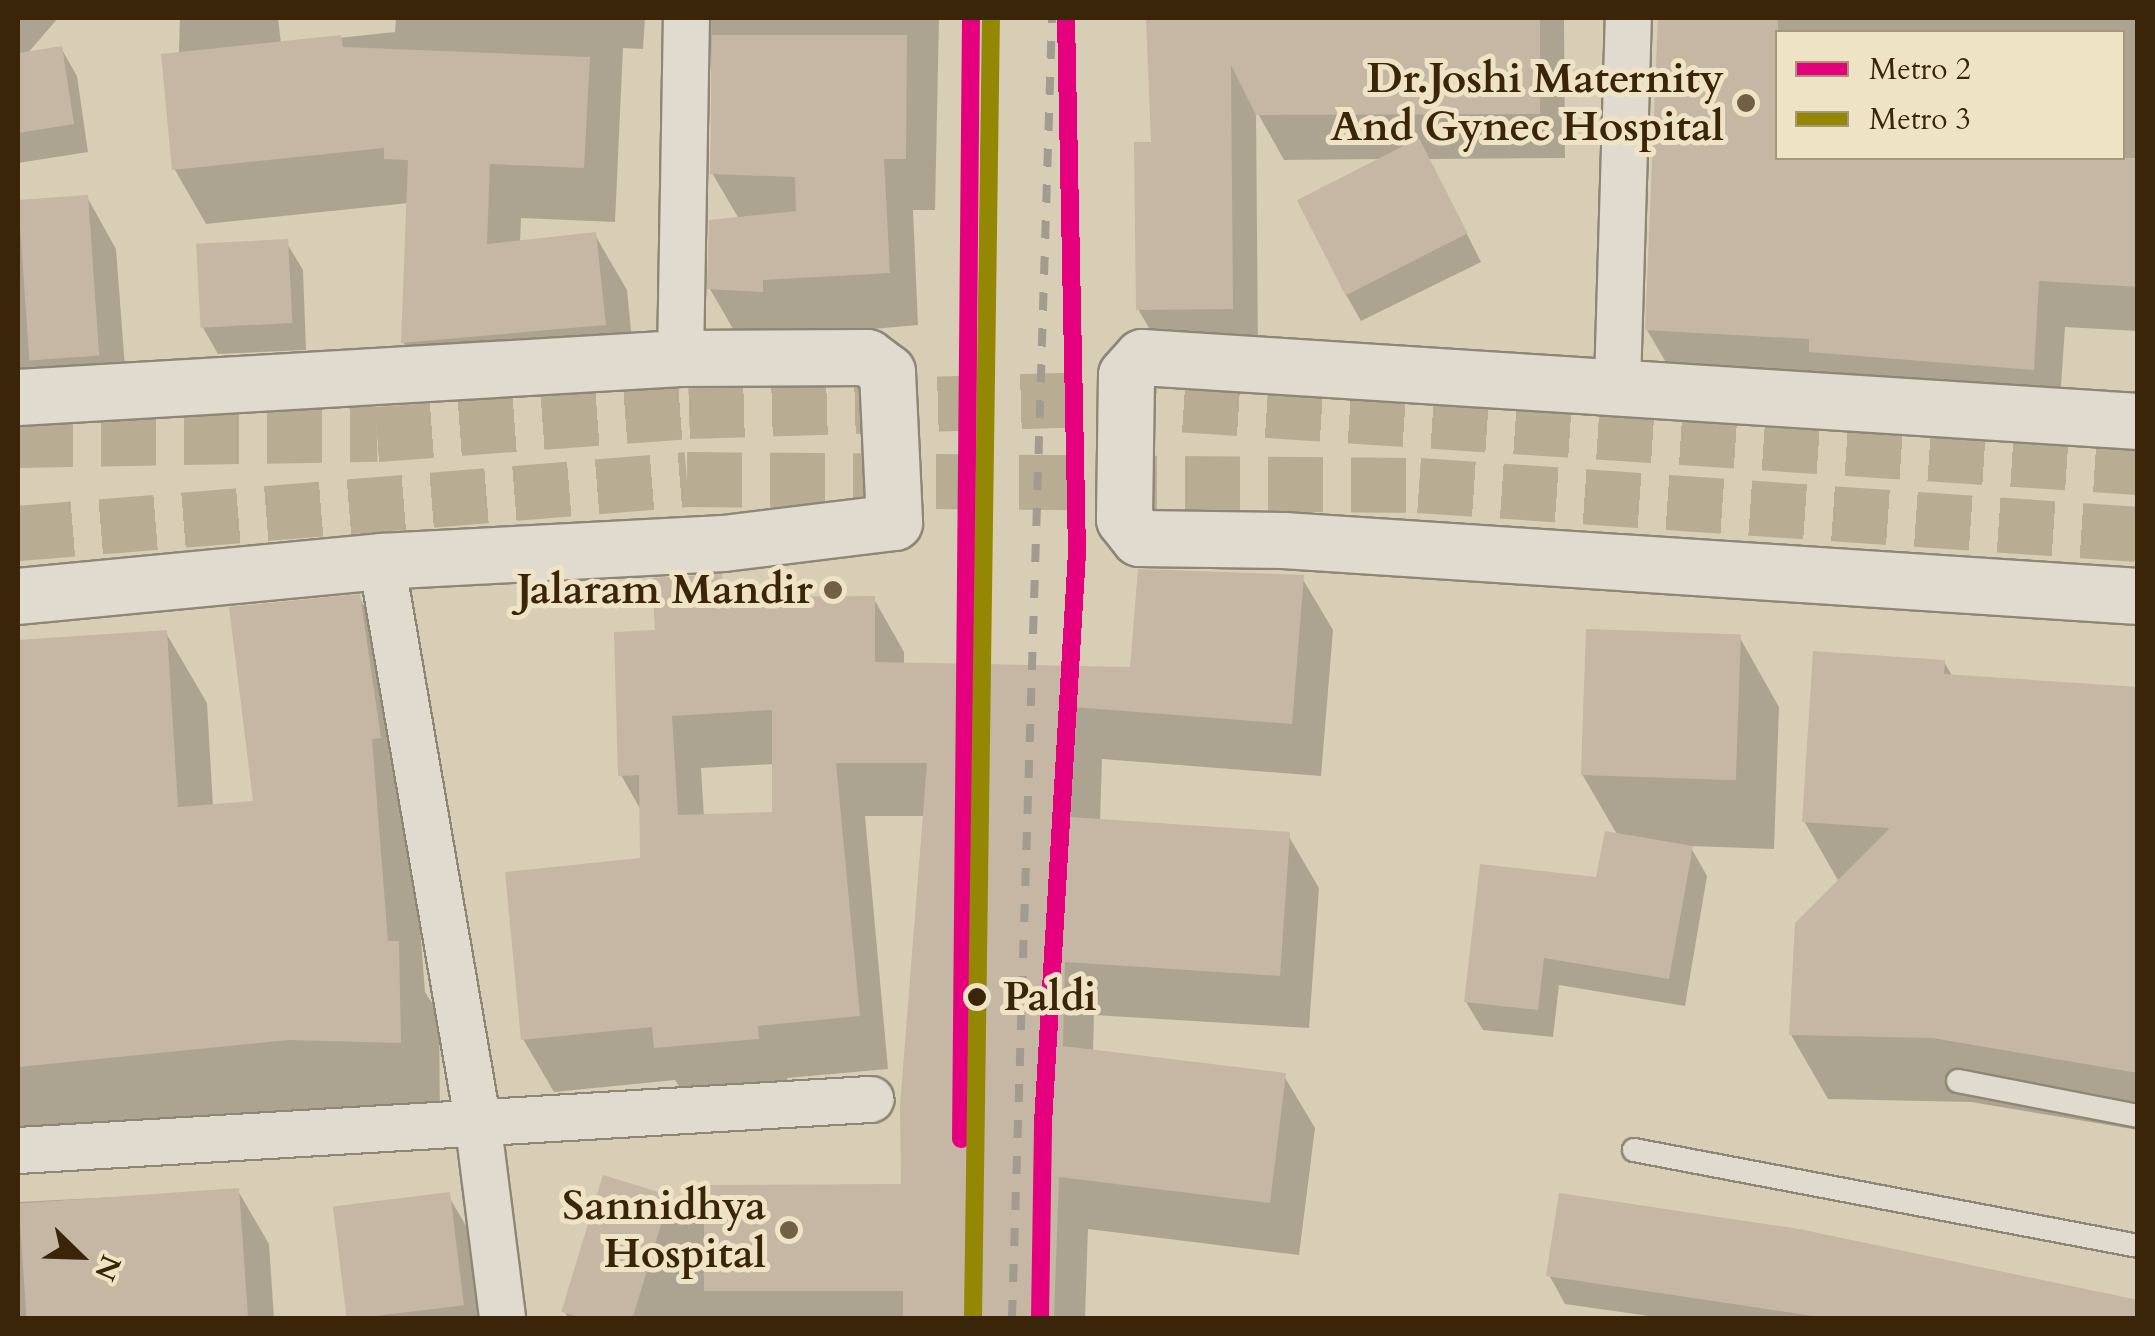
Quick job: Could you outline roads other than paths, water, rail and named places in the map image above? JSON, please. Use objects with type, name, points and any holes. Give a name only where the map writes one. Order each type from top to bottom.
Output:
[{"type":"street","points":[[680,358],[686,18]]},
{"type":"street","points":[[1617,383],[1628,18]]},
{"type":"street","points":[[2138,421],[1617,383],[1142,357],[1126,375],[1126,528],[1139,538],[1283,540],[2138,596]]},
{"type":"street","points":[[18,397],[680,358],[876,359],[887,372],[894,523],[722,543],[381,561],[18,596]]},
{"type":"street","points":[[381,561],[477,1118],[502,1318]]},
{"type":"street","points":[[18,1150],[477,1118],[870,1099]]},
{"type":"lane","points":[[1958,1080],[2138,1116]]},
{"type":"lane","points":[[1634,1150],[2138,1246]]},
{"type":"tunnel","points":[[18,440],[377,434],[689,411],[1101,399],[2138,467]]},
{"type":"tunnel","points":[[18,533],[687,479],[1419,485],[2138,534]]},
{"type":"railway","points":[[1012,1318],[1052,18]]},
{"type":"metro line","name":"2","points":[[961,1139],[971,18]]},
{"type":"metro line","name":"3","points":[[973,1318],[991,18]]},
{"type":"metro line","name":"2","points":[[1040,1318],[1043,1123],[1077,552],[1066,18]]},
{"type":"place","name":"Dr.Joshi Maternity And Gynec Hospital","points":[[1746,103]]},
{"type":"place","name":"Jalaram Mandir","points":[[833,590]]},
{"type":"place","name":"Paldi","points":[[977,997]]},
{"type":"place","name":"Sannidhya Hospital","points":[[789,1230]]}]
